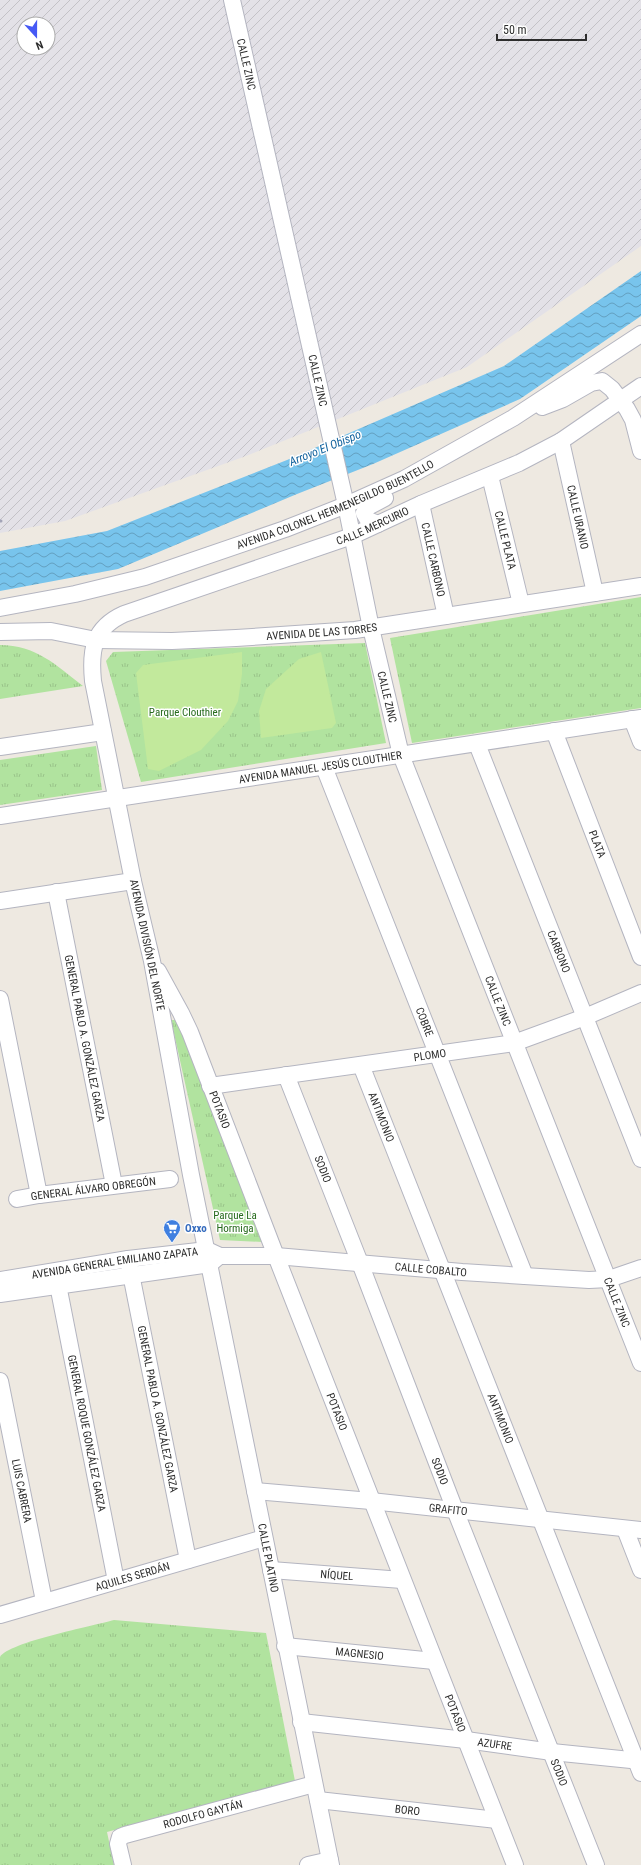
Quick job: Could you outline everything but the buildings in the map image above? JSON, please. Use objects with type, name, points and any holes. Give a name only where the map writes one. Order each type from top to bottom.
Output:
[{"type":"street","name":"CALLE ZINC","points":[[232,0],[345,497],[371,628],[401,755],[641,1363]]},
{"type":"street","name":"AVENIDA COLONEL HERMENEGILDO BUENTELLO","points":[[0,608],[96,590],[145,577],[285,528],[345,497],[404,479],[529,409],[641,334]]},
{"type":"street","points":[[529,409],[558,402],[597,381],[608,384],[627,409],[633,420],[641,451]]},
{"type":"street","name":"CALLE MERCURIO","points":[[96,640],[102,629],[108,623],[124,614],[352,536],[420,504],[519,463],[561,441],[641,386]]},
{"type":"street","name":"CALLE URANIO","points":[[561,441],[595,593]]},
{"type":"street","name":"CALLE PLATA","points":[[490,476],[521,604]]},
{"type":"street","points":[[378,524],[368,520],[365,517],[365,510],[396,491],[404,479]]},
{"type":"street","name":"CALLE CARBONO","points":[[420,504],[446,616]]},
{"type":"street","name":"AVENIDA DE LAS TORRES","points":[[0,632],[51,631],[96,640],[236,638],[371,628],[641,586]]},
{"type":"street","name":"AVENIDA DIVISIÓN DEL NORTE","points":[[96,640],[91,662],[93,681],[133,881],[152,961],[191,1175],[212,1257]]},
{"type":"street","points":[[637,719],[641,742]]},
{"type":"street","name":"AVENIDA MANUEL JESÚS CLOUTHIER","points":[[0,816],[637,719]]},
{"type":"street","points":[[0,747],[103,732]]},
{"type":"street","name":"PLATA","points":[[554,732],[641,957]]},
{"type":"street","name":"CARBONO","points":[[477,744],[641,1159]]},
{"type":"street","name":"COBRE","points":[[324,767],[525,1276]]},
{"type":"street","points":[[0,901],[133,881]]},
{"type":"street","name":"GENERAL PABLO A. GONZÁLEZ GARZA","points":[[56,892],[114,1185]]},
{"type":"street","name":"POTASIO","points":[[152,961],[181,1013],[371,1501],[515,1865]]},
{"type":"street","name":"PLOMO","points":[[210,1086],[514,1043],[585,1017],[641,993]]},
{"type":"street","points":[[0,999],[39,1195]]},
{"type":"street","name":"ANTIMONIO","points":[[361,1065],[540,1520],[639,1765]]},
{"type":"street","name":"SODIO","points":[[286,1075],[455,1510],[596,1865]]},
{"type":"street","name":"GENERAL ÁLVARO OBREGÓN","points":[[17,1199],[114,1185],[170,1179]]},
{"type":"street","name":"CALLE COBALTO","points":[[212,1257],[276,1256],[525,1276],[609,1279],[641,1268]]},
{"type":"street","name":"AVENIDA GENERAL EMILIANO ZAPATA","points":[[0,1280],[128,1259],[212,1257]]},
{"type":"street","name":"AVENIDA GENERAL EMILIANO ZAPATA","points":[[0,1294],[131,1275],[212,1257]]},
{"type":"street","name":"CALLE PLATINO","points":[[212,1257],[285,1646],[330,1862]]},
{"type":"street","name":"GENERAL PABLO A. GONZÁLEZ GARZA","points":[[128,1259],[188,1560]]},
{"type":"street","name":"GENERAL ROQUE GONZÁLEZ GARZA","points":[[58,1286],[116,1580]]},
{"type":"street","name":"LUIS CABRERA","points":[[0,1381],[44,1601]]},
{"type":"street","name":"GRAFITO","points":[[255,1491],[371,1501],[633,1530]]},
{"type":"street","points":[[633,1530],[641,1570]]},
{"type":"street","name":"AQUILES SERDÁN","points":[[0,1615],[264,1538]]},
{"type":"street","name":"NÍQUEL","points":[[271,1570],[402,1580]]},
{"type":"street","name":"MAGNESIO","points":[[285,1646],[434,1661]]},
{"type":"street","name":"AZUFRE","points":[[301,1722],[466,1740],[639,1765]]},
{"type":"street","name":"RODOLFO GAYTÁN","points":[[123,1865],[118,1844],[120,1837],[314,1784]]},
{"type":"street","name":"BORO","points":[[318,1800],[497,1820]]},
{"type":"street","points":[[308,1865],[330,1862]]},
{"type":"shaded area","points":[[0,0],[641,0],[641,246],[467,367],[246,456],[65,521],[0,533]]},
{"type":"green space","points":[[641,597],[641,708],[412,743],[390,638]]},
{"type":"green space","name":"Parque Clouthier","points":[[365,643],[386,743],[141,782],[106,661],[113,652]]},
{"type":"green space","points":[[0,645],[24,648],[35,652],[83,686],[0,699]]},
{"type":"green space","points":[[242,652],[242,674],[238,701],[228,721],[201,750],[159,771],[148,769],[136,673],[143,665]]},
{"type":"green space","points":[[321,652],[336,723],[332,728],[261,738],[259,711],[266,689],[299,659]]},
{"type":"green space","points":[[96,746],[102,790],[0,805],[0,760]]},
{"type":"green space","name":"Parque La Hormiga","points":[[171,1020],[177,1020],[263,1242],[220,1240]]},
{"type":"green space","points":[[114,1620],[266,1633],[295,1781],[107,1832],[114,1865],[0,1865],[0,1657],[7,1651],[34,1640]]},
{"type":"water","name":"Arroyo El Obispo","points":[[641,271],[641,316],[520,399],[373,464],[118,569],[0,591],[0,551],[107,531],[287,460],[504,366]]},
{"type":"place","name":"Oxxo","points":[[172,1243]]}]
